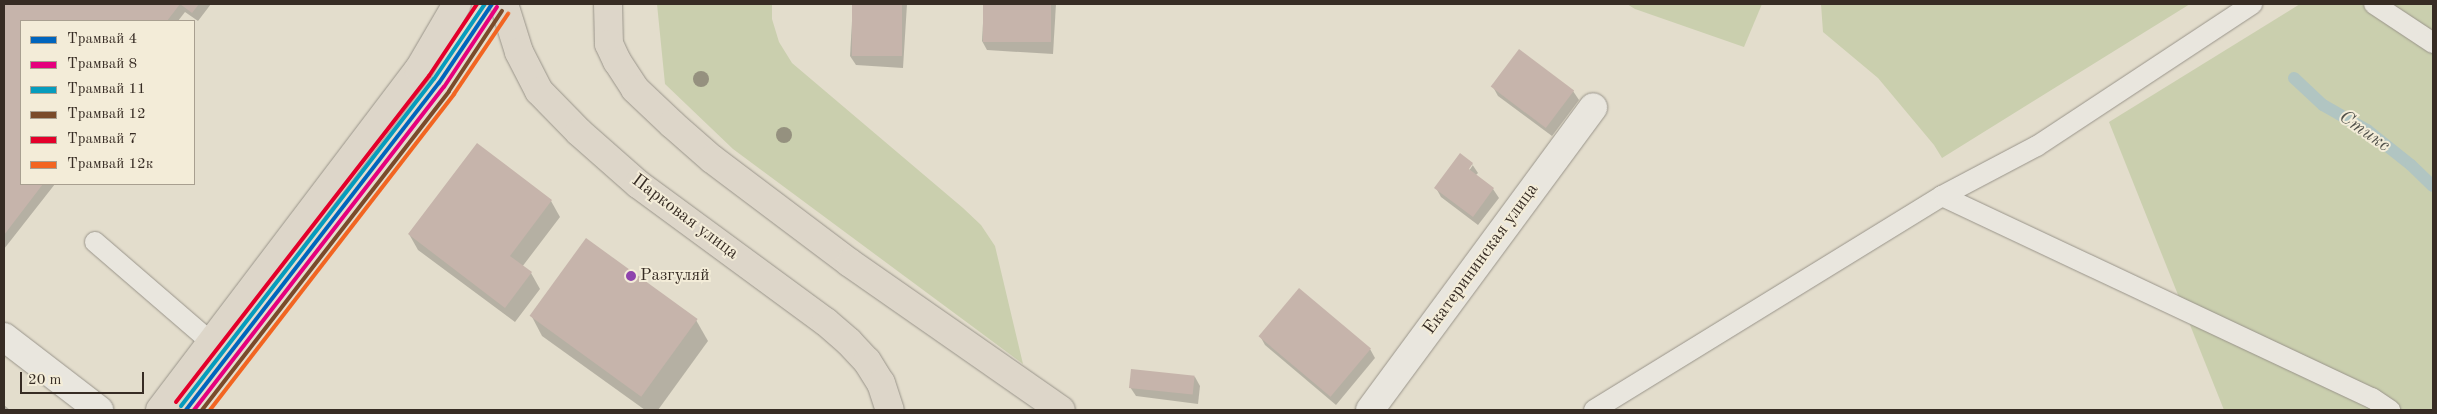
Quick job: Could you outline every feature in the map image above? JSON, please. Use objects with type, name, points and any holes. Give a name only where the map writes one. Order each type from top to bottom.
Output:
[{"type":"main road","name":"Парковая улица","points":[[504,4],[519,52],[539,91],[578,132],[638,184],[826,322],[849,342],[867,362],[881,383],[890,410]]},
{"type":"main road","points":[[608,4],[609,44],[635,89],[712,159],[916,311],[1061,410]]},
{"type":"main road","points":[[160,410],[420,69],[448,8]]},
{"type":"street","name":"Екатерининская улица","points":[[1370,410],[1593,107]]},
{"type":"street","points":[[4,337],[99,410]]},
{"type":"lane","points":[[1594,410],[1942,196],[2037,146],[2252,4]]},
{"type":"lane","points":[[2374,4],[2433,43]]},
{"type":"lane","points":[[1942,196],[2363,394],[2390,410]]},
{"type":"lane","points":[[96,242],[212,343]]},
{"type":"green space","points":[[657,4],[772,4],[772,19],[779,42],[792,63],[981,225],[995,246],[1023,364],[733,149],[665,84]]},
{"type":"green space","points":[[1627,4],[1762,4],[1744,47],[1635,9]]},
{"type":"green space","points":[[1821,4],[2190,4],[1942,158],[1934,145],[1878,78],[1823,32]]},
{"type":"green space","points":[[2300,4],[2433,4],[2433,410],[2224,410],[2109,122]]},
{"type":"building","points":[[4,4],[180,4],[168,20],[20,20],[20,185],[42,185],[4,235]]},
{"type":"building","points":[[180,4],[199,4],[192,13]]},
{"type":"building","points":[[852,4],[902,4],[902,56],[852,56]]},
{"type":"building","points":[[983,4],[1051,4],[1051,42],[983,42]]},
{"type":"building","points":[[1519,49],[1574,91],[1546,128],[1491,87]]},
{"type":"building","points":[[477,143],[552,200],[510,256],[532,272],[505,308],[408,234]]},
{"type":"building","points":[[1460,153],[1473,163],[1469,169],[1494,188],[1473,217],[1434,188]]},
{"type":"building","points":[[586,238],[698,319],[641,397],[530,316]]},
{"type":"building","points":[[1299,288],[1371,348],[1331,397],[1259,336]]},
{"type":"building","points":[[1131,369],[1195,376],[1193,395],[1129,388]]},
{"type":"waterway","name":"Стикс","points":[[2294,78],[2323,105],[2367,130],[2411,165],[2433,186]]},
{"type":"tram line","name":"7","points":[[176,402],[429,76],[477,4]]},
{"type":"tram line","name":"11","points":[[181,406],[434,79],[485,4]]},
{"type":"tram line","name":"4","points":[[186,410],[439,83],[492,4]]},
{"type":"tram line","name":"8","points":[[194,410],[444,87],[497,7]]},
{"type":"tram line","name":"12","points":[[202,410],[449,91],[502,11]]},
{"type":"tram line","name":"12к","points":[[210,410],[454,94],[508,14]]},
{"type":"place","name":"Разгуляй","points":[[631,276]]}]
